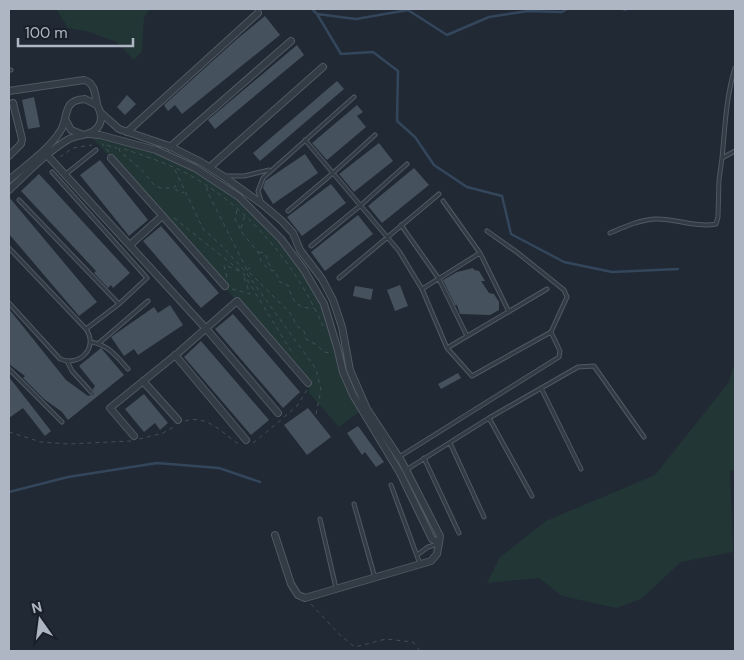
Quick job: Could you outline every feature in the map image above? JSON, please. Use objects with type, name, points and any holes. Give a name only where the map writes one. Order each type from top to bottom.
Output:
[{"type":"street","points":[[127,132],[258,13]]},
{"type":"street","points":[[170,147],[291,41]]},
{"type":"street","points":[[210,168],[323,68]]},
{"type":"street","points":[[9,91],[84,80],[89,81],[93,86],[97,105],[101,113],[113,125],[170,147],[210,168],[262,204],[282,221],[293,233],[296,241],[328,289],[342,327],[350,370],[367,409],[399,457],[440,536],[437,554],[431,561],[420,565],[305,598],[298,595],[291,584],[275,534]]},
{"type":"street","points":[[9,180],[53,140],[62,128],[67,110],[76,100],[89,100],[97,105]]},
{"type":"street","points":[[9,156],[21,144],[22,139],[14,102]]},
{"type":"street","points":[[9,190],[47,155],[72,138],[98,128],[101,113]]},
{"type":"street","points":[[65,119],[71,130],[77,134],[100,135],[156,150],[206,174],[245,203],[269,225],[288,247],[324,304],[334,333],[342,372],[353,395],[400,473],[432,539],[439,543]]},
{"type":"street","points":[[47,155],[205,328],[278,414]]},
{"type":"street","points":[[112,157],[161,217],[225,286]]},
{"type":"street","points":[[130,245],[161,217]]},
{"type":"street","points":[[288,247],[296,241]]},
{"type":"street","points":[[134,436],[110,408],[237,301],[308,383]]},
{"type":"street","points":[[334,333],[342,327]]},
{"type":"street","points":[[175,355],[247,443]]},
{"type":"street","points":[[143,381],[180,422]]},
{"type":"lane","points":[[610,233],[646,220],[656,219],[707,225],[716,224],[728,103],[735,68]]},
{"type":"lane","points":[[262,204],[258,191],[263,178],[354,97]]},
{"type":"lane","points":[[288,211],[334,173],[375,135]]},
{"type":"lane","points":[[305,140],[399,251],[422,290],[447,348],[472,376],[551,332],[567,297],[564,290],[487,231]]},
{"type":"lane","points":[[65,174],[96,150]]},
{"type":"lane","points":[[722,158],[735,151]]},
{"type":"lane","points":[[311,246],[407,164]]},
{"type":"lane","points":[[223,176],[244,176],[272,169]]},
{"type":"lane","points":[[52,172],[147,278],[119,304],[86,329]]},
{"type":"lane","points":[[339,278],[439,194]]},
{"type":"lane","points":[[19,200],[119,304]]},
{"type":"lane","points":[[443,200],[480,253],[509,312]]},
{"type":"lane","points":[[401,225],[439,279],[467,336]]},
{"type":"lane","points":[[9,303],[57,356],[67,361],[75,361],[82,358],[87,352],[90,342],[86,329],[10,249]]},
{"type":"lane","points":[[422,290],[480,253]]},
{"type":"lane","points":[[447,348],[547,289]]},
{"type":"lane","points":[[99,343],[148,301]]},
{"type":"lane","points":[[399,457],[559,357],[560,351],[551,332]]},
{"type":"lane","points":[[90,342],[99,343],[107,347],[128,369]]},
{"type":"lane","points":[[67,361],[72,371],[91,392]]},
{"type":"lane","points":[[406,470],[489,418],[578,367],[594,366],[644,437]]},
{"type":"lane","points":[[9,369],[62,422]]},
{"type":"lane","points":[[541,388],[581,469]]},
{"type":"lane","points":[[489,418],[532,496]]},
{"type":"lane","points":[[450,443],[484,517]]},
{"type":"lane","points":[[424,458],[459,533]]},
{"type":"lane","points":[[391,486],[420,565]]},
{"type":"lane","points":[[354,504],[375,578]]},
{"type":"lane","points":[[320,519],[336,588]]},
{"type":"lane","points":[[417,555],[428,547],[439,543]]},
{"type":"path","points":[[112,157],[102,144],[175,168],[207,186],[245,215],[269,240],[286,263],[314,308],[326,332]]},
{"type":"path","points":[[53,151],[58,158],[72,148],[94,145]]},
{"type":"path","points":[[118,148],[120,152],[141,169],[154,186],[174,188],[181,193],[185,192]]},
{"type":"path","points":[[175,168],[178,180],[203,229],[290,313],[297,326],[304,331],[306,340],[317,345],[324,352],[333,353],[332,348]]},
{"type":"path","points":[[174,188],[178,180]]},
{"type":"path","points":[[207,186],[207,191],[246,270],[316,369],[321,390],[316,414]]},
{"type":"path","points":[[237,209],[235,219],[243,234],[258,252],[261,260],[270,270],[274,271],[278,281],[289,286],[292,300],[296,304],[314,308]]},
{"type":"path","points":[[170,215],[242,273],[295,356]]},
{"type":"path","points":[[240,228],[245,215]]},
{"type":"path","points":[[258,252],[265,253],[270,270]]},
{"type":"path","points":[[232,289],[250,294],[242,273],[225,265],[228,284],[232,289],[238,296]]},
{"type":"path","points":[[242,273],[251,267]]},
{"type":"path","points":[[288,352],[294,359]]},
{"type":"path","points":[[9,432],[41,442],[68,444],[125,443],[163,433],[180,422],[201,419],[216,427],[232,440],[247,443],[297,406],[304,396],[308,383]]},
{"type":"path","points":[[305,598],[340,635],[356,647],[386,639],[413,642],[420,651]]},
{"type":"shaded area","points":[[56,9],[150,9],[144,18],[142,51],[134,60],[116,42],[90,32],[68,28]]},
{"type":"shaded area","points":[[89,134],[142,146],[206,174],[269,225],[319,294],[343,372],[361,411],[339,427],[309,393],[308,383]]},
{"type":"shaded area","points":[[735,361],[735,470],[730,471],[733,552],[681,562],[641,599],[616,608],[562,596],[539,578],[487,583],[500,557],[546,521],[655,475],[729,382]]},
{"type":"building","points":[[265,16],[280,35],[182,114],[175,105],[168,111],[164,105]]},
{"type":"building","points":[[297,45],[304,55],[215,129],[208,120]]},
{"type":"building","points":[[337,81],[344,89],[260,161],[253,153]]},
{"type":"building","points":[[127,95],[136,104],[125,115],[117,107]]},
{"type":"building","points":[[34,97],[40,127],[28,129],[22,100]]},
{"type":"building","points":[[357,105],[363,112],[357,116],[366,127],[327,160],[312,143]]},
{"type":"building","points":[[379,143],[393,161],[354,192],[339,174]]},
{"type":"building","points":[[305,154],[318,173],[273,204],[263,188],[265,181]]},
{"type":"building","points":[[100,160],[148,220],[129,236],[80,175]]},
{"type":"building","points":[[414,168],[429,185],[382,223],[368,206]]},
{"type":"building","points":[[39,174],[130,273],[113,288],[111,285],[108,288],[94,273],[96,271],[21,191]]},
{"type":"building","points":[[331,184],[346,203],[302,236],[287,217]]},
{"type":"building","points":[[9,197],[97,302],[79,316],[9,234]]},
{"type":"building","points":[[358,215],[373,234],[325,271],[311,252]]},
{"type":"building","points":[[161,226],[219,293],[201,308],[143,241]]},
{"type":"building","points":[[473,268],[479,271],[485,281],[481,281],[489,293],[494,294],[499,302],[499,310],[490,315],[460,314],[443,280],[457,272]]},
{"type":"building","points":[[400,285],[408,306],[395,311],[387,290]]},
{"type":"building","points":[[355,286],[373,289],[371,300],[353,296]]},
{"type":"building","points":[[170,305],[183,325],[138,355],[134,349],[124,356],[111,337],[154,307],[158,313]]},
{"type":"building","points":[[9,309],[66,380],[88,396],[94,394],[93,389],[95,386],[79,366],[101,348],[124,375],[68,420],[62,412],[44,399],[23,378],[25,376],[9,364]]},
{"type":"building","points":[[233,314],[300,392],[283,408],[215,329]]},
{"type":"building","points":[[201,341],[269,420],[251,435],[184,357]]},
{"type":"building","points":[[458,373],[461,378],[441,389],[438,384]]},
{"type":"building","points":[[9,377],[51,431],[45,436],[23,408],[9,418]]},
{"type":"building","points":[[144,394],[168,423],[160,430],[155,423],[144,432],[125,409]]},
{"type":"building","points":[[308,408],[331,437],[307,455],[284,425]]},
{"type":"building","points":[[358,426],[384,462],[376,467],[365,452],[362,455],[347,433]]},
{"type":"waterway","points":[[312,9],[317,14],[356,19],[408,10],[447,35],[489,17],[528,11],[562,12],[567,9]]},
{"type":"waterway","points":[[317,14],[341,54],[373,52],[398,71],[397,121],[415,137],[434,165],[467,187],[502,196],[511,234],[564,262],[612,272],[678,269]]},
{"type":"waterway","points":[[9,492],[68,477],[157,463],[219,468],[260,482]]}]
